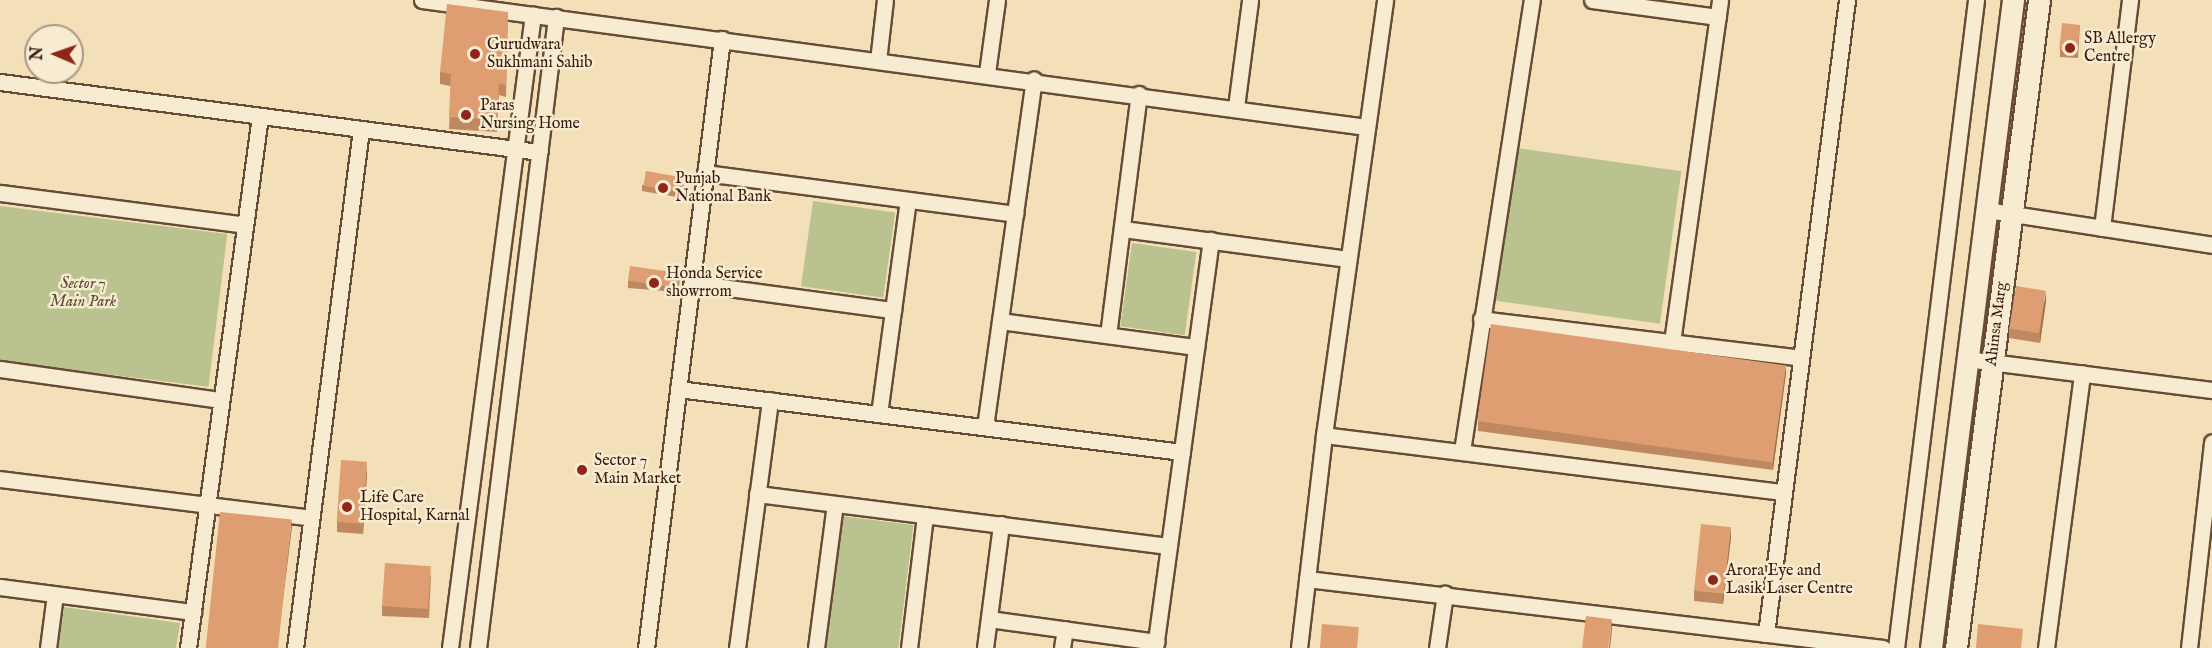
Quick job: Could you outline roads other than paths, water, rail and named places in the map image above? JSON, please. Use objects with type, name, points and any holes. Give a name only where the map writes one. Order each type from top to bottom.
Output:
[{"type":"street","points":[[422,0],[878,61],[1034,79],[1366,127]]},
{"type":"street","points":[[878,61],[885,0]]},
{"type":"street","points":[[987,73],[997,0]]},
{"type":"street","points":[[1236,107],[1250,0]]},
{"type":"street","points":[[1299,648],[1324,435],[1385,0]]},
{"type":"street","points":[[1462,451],[1532,0]]},
{"type":"street","points":[[1592,0],[1718,17]]},
{"type":"street","points":[[1672,342],[1720,0]]},
{"type":"street","points":[[1766,634],[1847,0]]},
{"type":"street","points":[[1896,648],[1976,0]]},
{"type":"street","name":"Ahinsa Marg","points":[[1931,648],[2013,0]]},
{"type":"street","name":"Ahinsa Marg","points":[[1956,648],[2039,0]]},
{"type":"street","points":[[2102,228],[2130,0]]},
{"type":"street","points":[[450,648],[532,14]]},
{"type":"street","points":[[478,648],[556,17]]},
{"type":"street","points":[[646,648],[722,39]]},
{"type":"street","points":[[984,427],[1034,79]]},
{"type":"street","points":[[0,82],[539,152]]},
{"type":"street","points":[[1108,335],[1139,94]]},
{"type":"street","points":[[188,648],[260,116]]},
{"type":"street","points":[[295,648],[361,129]]},
{"type":"street","points":[[705,173],[1015,214]]},
{"type":"street","points":[[0,193],[245,225]]},
{"type":"street","points":[[879,414],[908,200]]},
{"type":"street","points":[[1987,210],[2212,245]]},
{"type":"street","points":[[1123,230],[1348,259]]},
{"type":"street","points":[[989,619],[1065,629],[1156,645],[1211,240]]},
{"type":"street","points":[[692,283],[893,310]]},
{"type":"street","points":[[1481,320],[1801,358]]},
{"type":"street","points":[[1000,321],[1196,348]]},
{"type":"street","points":[[488,358],[513,362]]},
{"type":"street","points":[[1966,359],[2212,390]]},
{"type":"street","points":[[0,369],[222,399]]},
{"type":"street","points":[[2046,648],[2082,373]]},
{"type":"street","points":[[678,389],[1182,452]]},
{"type":"street","points":[[737,648],[770,400]]},
{"type":"street","points":[[1324,435],[1783,492]]},
{"type":"street","points":[[2189,648],[2207,530],[2212,441]]},
{"type":"street","points":[[0,479],[311,518]]},
{"type":"street","points":[[757,494],[1169,546]]},
{"type":"street","points":[[816,648],[836,504]]},
{"type":"street","points":[[909,648],[925,515]]},
{"type":"street","points":[[985,648],[1001,524]]},
{"type":"street","points":[[1307,579],[1883,648]]},
{"type":"street","points":[[0,587],[193,612]]},
{"type":"street","points":[[457,593],[484,597]]},
{"type":"street","points":[[48,648],[55,594]]},
{"type":"street","points":[[1437,648],[1445,594]]},
{"type":"street","points":[[1062,648],[1065,629]]},
{"type":"place","name":"SB Allergy Centre","points":[[2070,48]]},
{"type":"place","name":"Gurudwara Sukhmani Sahib","points":[[475,54]]},
{"type":"place","name":"Paras Nursing Home","points":[[466,115]]},
{"type":"place","name":"Punjab National Bank","points":[[663,188]]},
{"type":"place","name":"Honda Service showrrom","points":[[654,283]]},
{"type":"place","name":"Sector 7 Main Market","points":[[582,470]]},
{"type":"place","name":"Life Care Hospital, Karnal","points":[[347,507]]},
{"type":"place","name":"Arora Eye and Lasik Laser Centre","points":[[1713,580]]},
{"type":"park label","name":"Sector 7 Main Park","points":[[83,293]]}]
